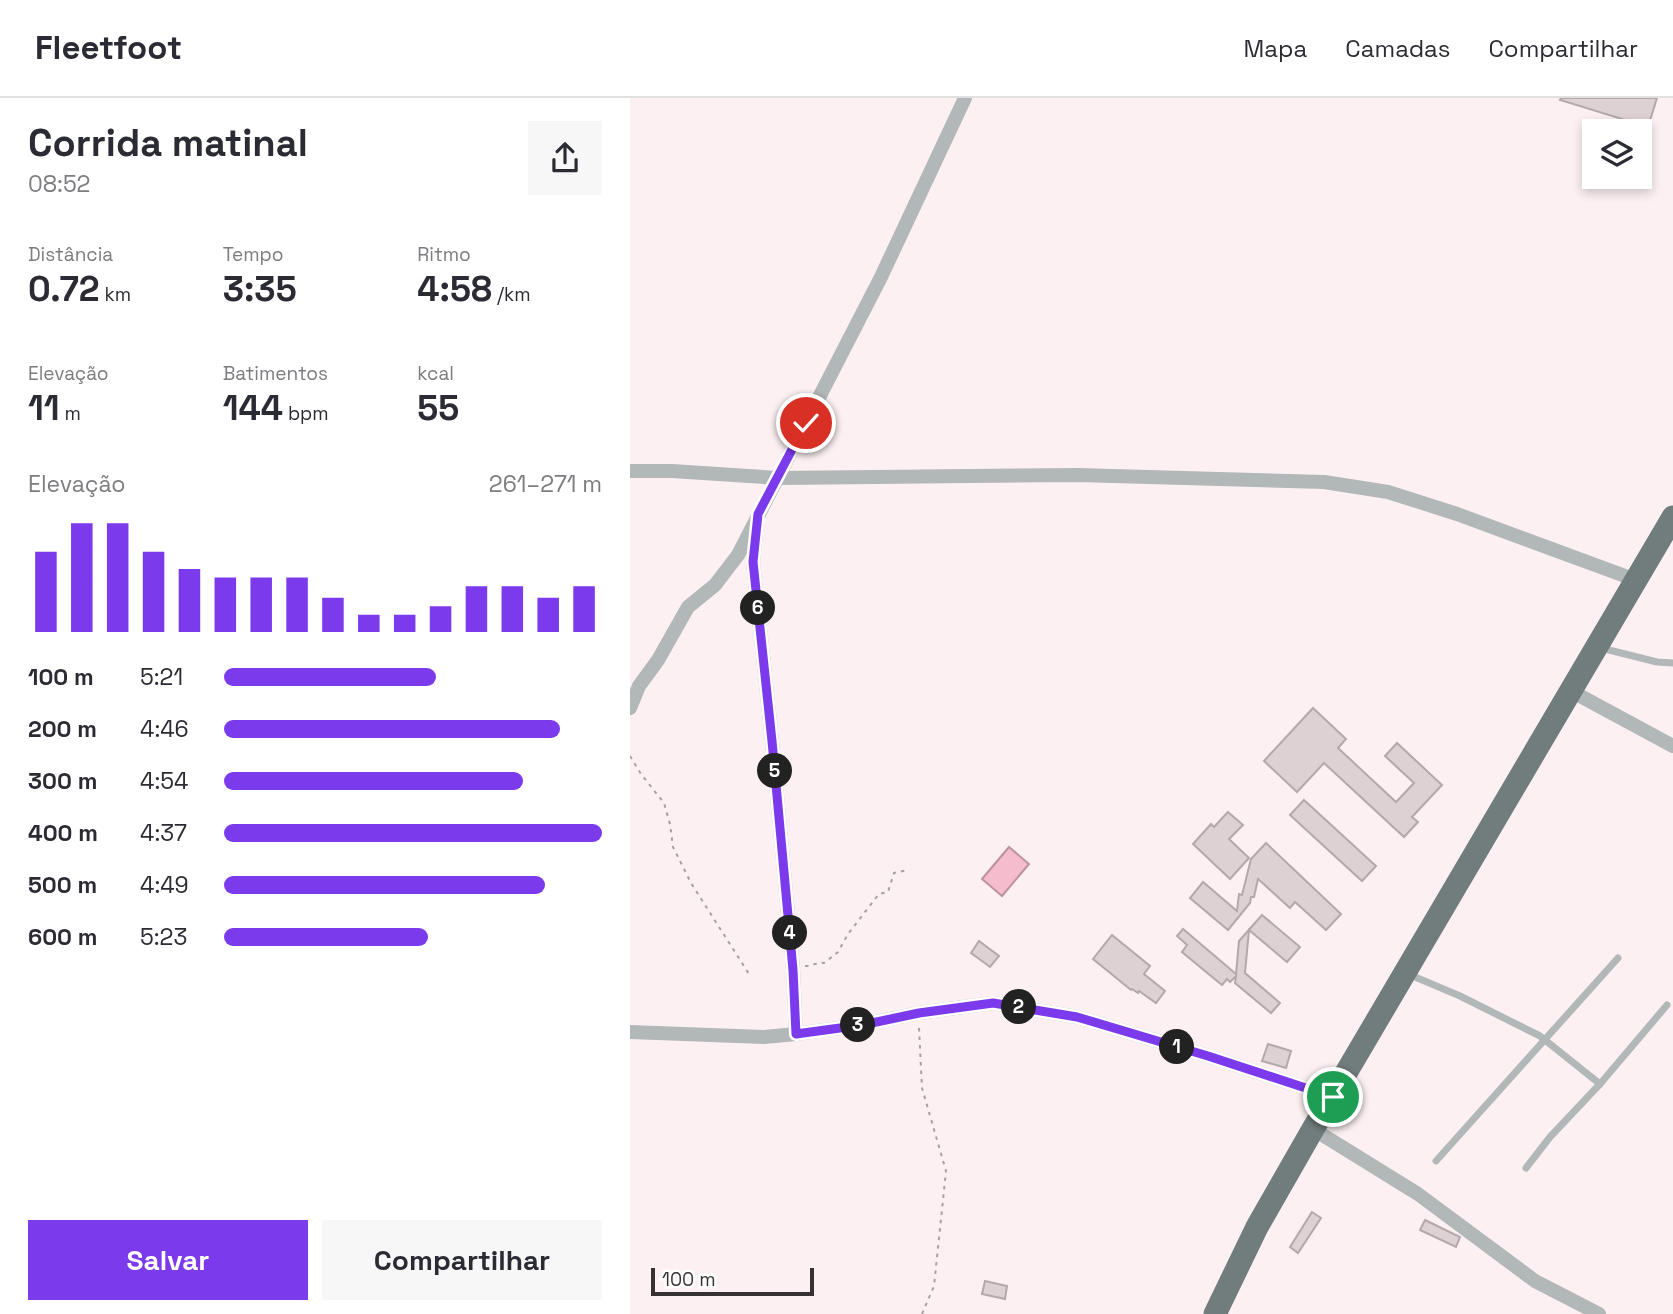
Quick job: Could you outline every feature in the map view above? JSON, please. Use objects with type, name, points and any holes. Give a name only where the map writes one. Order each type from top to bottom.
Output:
[{"type":"highway","points":[[1215,1314],[1257,1227],[1313,1129],[1673,517]]},
{"type":"street","points":[[630,708],[639,686],[658,660],[682,615],[723,575],[738,555],[886,266],[965,98]]},
{"type":"street","points":[[630,471],[778,478],[1078,475],[1324,482],[1388,492],[1457,514],[1636,580]]},
{"type":"street","points":[[758,514],[753,562],[793,970],[796,1034]]},
{"type":"street","points":[[1570,691],[1673,746]]},
{"type":"street","points":[[630,1032],[764,1037],[862,1025],[919,1013],[993,1003],[1077,1017],[1333,1097]]},
{"type":"street","points":[[1313,1129],[1418,1194],[1535,1281],[1599,1314]]},
{"type":"lane","points":[[1597,647],[1657,662],[1673,663]]},
{"type":"lane","points":[[1436,1161],[1618,958]]},
{"type":"lane","points":[[1406,973],[1460,996],[1545,1040],[1601,1084]]},
{"type":"lane","points":[[1526,1168],[1550,1137],[1601,1084],[1667,1005]]},
{"type":"path","points":[[630,756],[664,803],[673,847],[691,883],[749,974]]},
{"type":"path","points":[[793,970],[824,963],[838,952],[848,934],[879,894],[888,892],[894,873],[908,870]]},
{"type":"path","points":[[919,1013],[922,1088],[946,1171],[934,1286],[922,1314]]},
{"type":"shaded area","points":[[1009,847],[1029,864],[1002,896],[982,879]]},
{"type":"building","points":[[1657,98],[1650,119],[1622,119],[1560,100]]},
{"type":"building","points":[[1313,708],[1346,739],[1338,748],[1396,802],[1414,783],[1385,756],[1397,743],[1442,785],[1412,817],[1418,822],[1404,837],[1324,763],[1297,792],[1264,761]]},
{"type":"building","points":[[1304,800],[1376,866],[1362,881],[1290,815]]},
{"type":"building","points":[[1228,812],[1243,825],[1229,839],[1249,858],[1230,879],[1193,844],[1211,824],[1214,827]]},
{"type":"building","points":[[1266,843],[1341,914],[1326,930],[1295,902],[1290,908],[1258,879],[1254,897],[1251,897],[1250,903],[1228,930],[1190,898],[1203,882],[1237,911],[1239,894],[1242,895],[1251,859]]},
{"type":"building","points":[[1262,915],[1300,947],[1287,962],[1249,930],[1245,973],[1280,1003],[1271,1013],[1235,983],[1236,976],[1230,982],[1227,979],[1222,985],[1182,952],[1187,945],[1177,936],[1183,929],[1236,974],[1239,941]]},
{"type":"building","points":[[1112,935],[1150,966],[1144,974],[1165,991],[1156,1003],[1139,991],[1138,993],[1131,990],[1093,959]]},
{"type":"building","points":[[979,941],[999,956],[990,967],[971,953]]},
{"type":"building","points":[[1268,1044],[1291,1051],[1286,1068],[1262,1061]]},
{"type":"building","points":[[1312,1212],[1321,1218],[1298,1253],[1290,1247]]},
{"type":"building","points":[[1425,1220],[1460,1237],[1456,1247],[1420,1230]]},
{"type":"building","points":[[985,1281],[1007,1286],[1005,1299],[982,1294]]},
{"type":"route","points":[[806,423],[758,514],[753,562],[793,970],[796,1034],[993,1003],[1077,1017],[1333,1097]]}]
